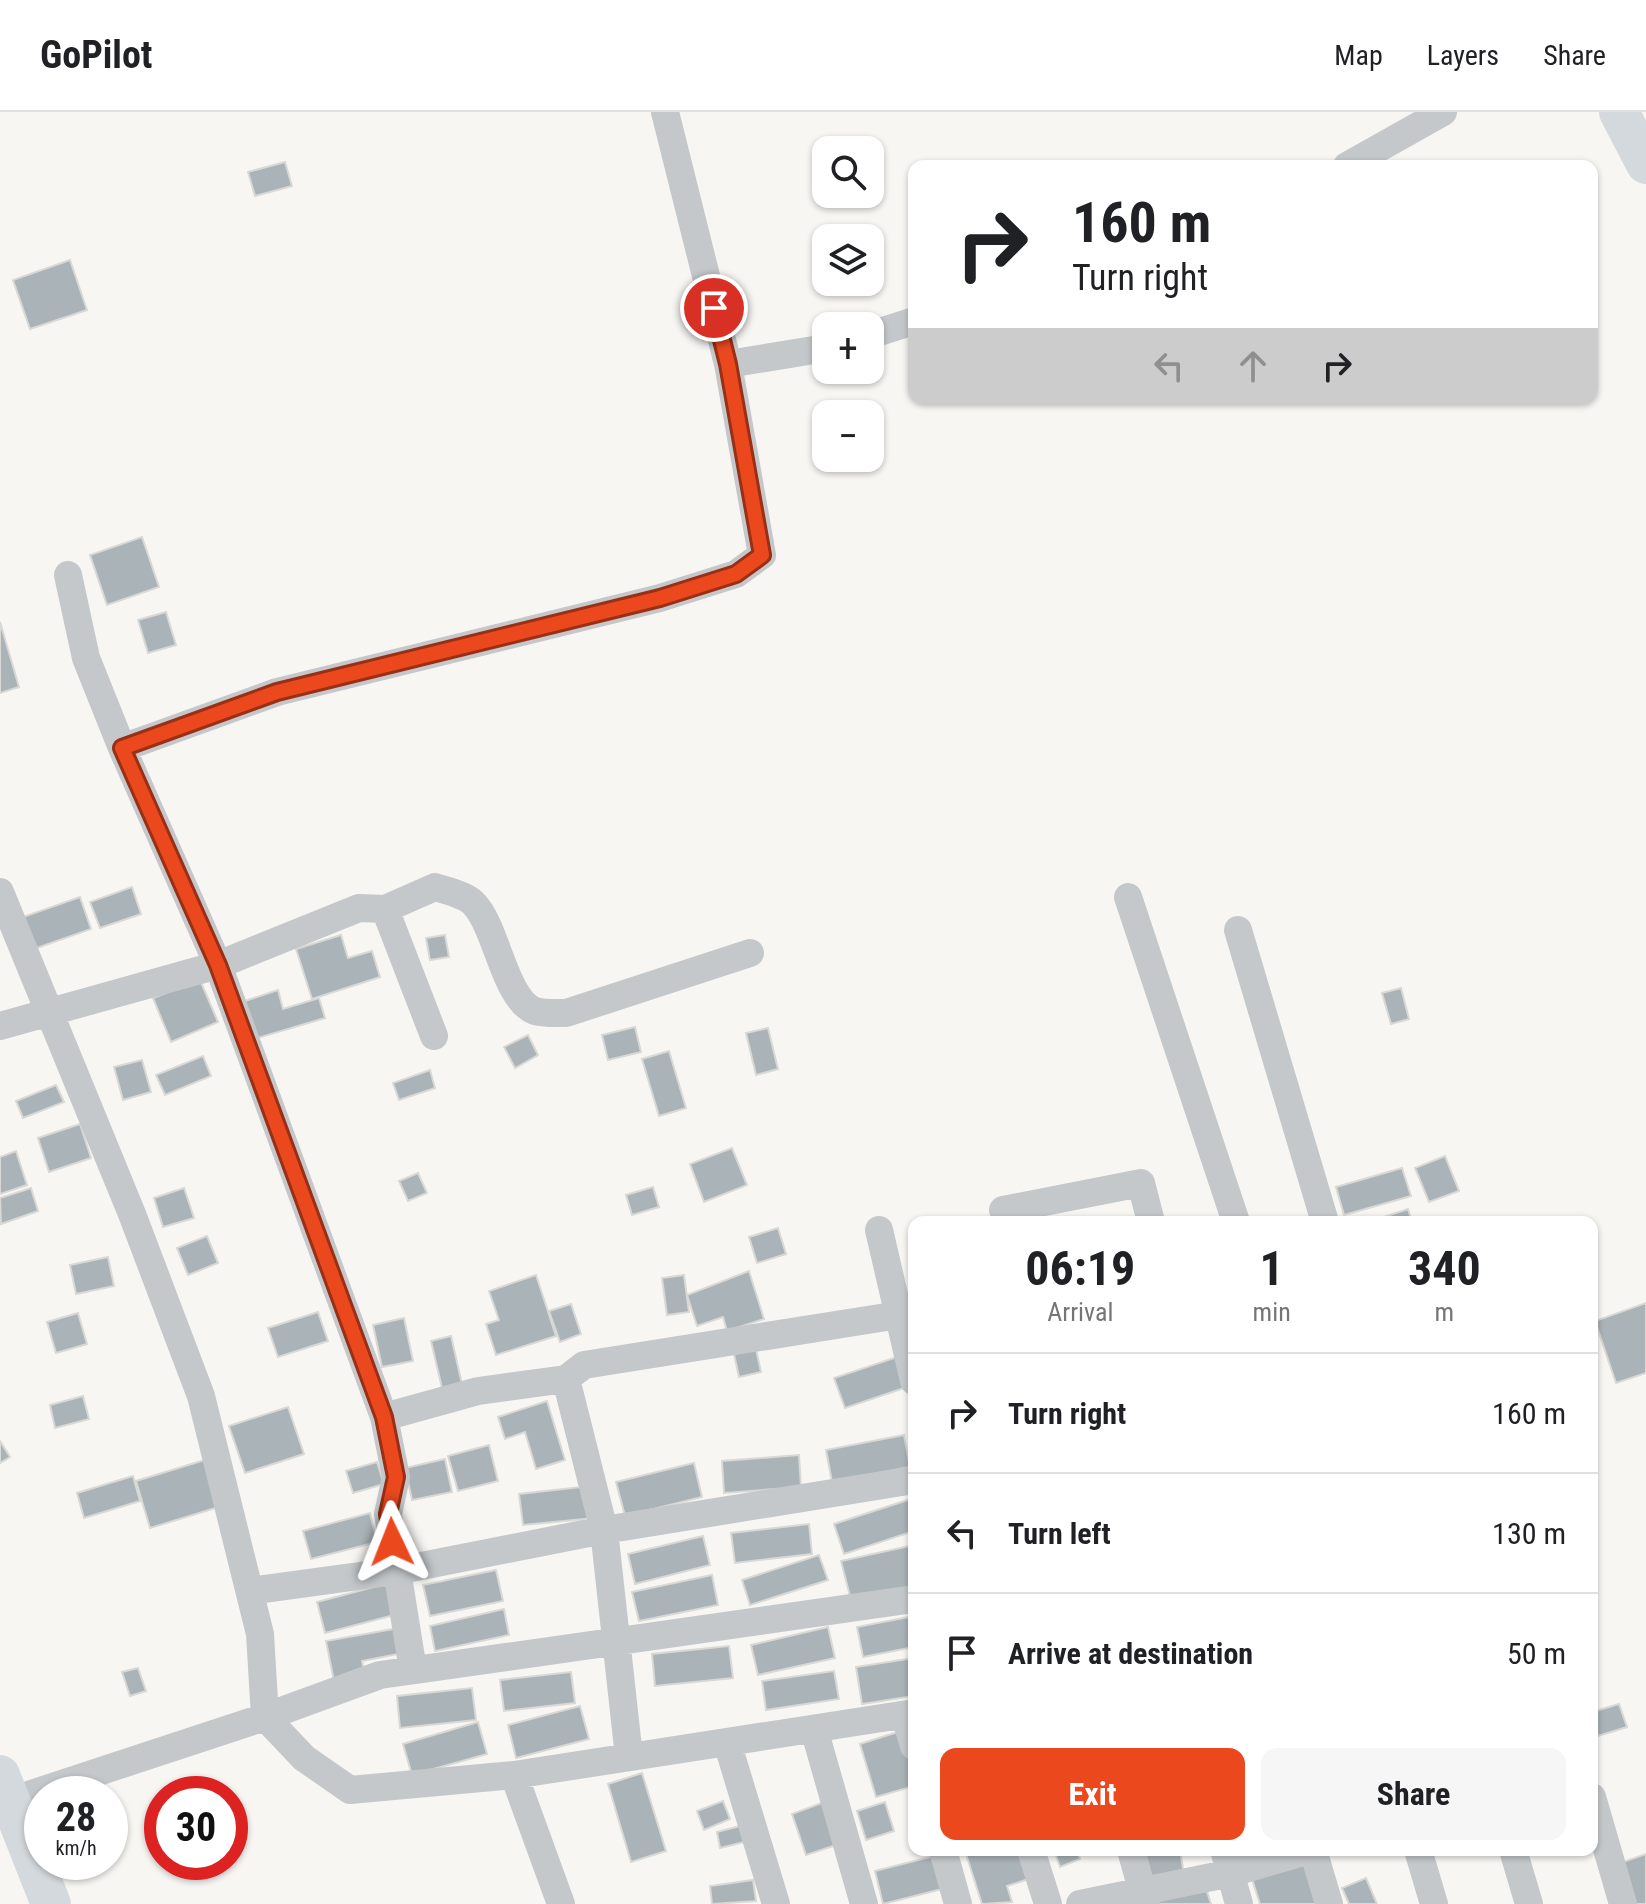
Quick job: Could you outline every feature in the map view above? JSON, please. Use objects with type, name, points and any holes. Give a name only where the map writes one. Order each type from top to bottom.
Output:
[{"type":"street","points":[[122,748],[277,692],[660,598],[736,574],[762,555],[728,364],[665,112]]},
{"type":"street","points":[[1358,160],[1443,112]]},
{"type":"street","points":[[1619,112],[1646,164]]},
{"type":"street","points":[[884,331],[908,323]]},
{"type":"street","points":[[728,364],[812,350]]},
{"type":"street","points":[[68,575],[86,658],[122,748],[218,965],[384,1417],[396,1477],[388,1514],[413,1670]]},
{"type":"street","points":[[0,1026],[218,965],[359,908],[385,909],[435,887],[474,903],[491,932],[507,976],[524,1003],[536,1012],[566,1013],[750,953]]},
{"type":"street","points":[[0,892],[132,1214],[201,1396],[260,1634],[265,1717],[304,1758],[350,1790],[514,1775],[908,1714]]},
{"type":"street","points":[[1128,897],[1234,1216]]},
{"type":"street","points":[[385,909],[434,1036]]},
{"type":"street","points":[[1238,930],[1323,1216]]},
{"type":"street","points":[[1003,1210],[1141,1183],[1149,1216]]},
{"type":"street","points":[[879,1230],[908,1355]]},
{"type":"street","points":[[384,1417],[478,1391],[566,1379],[584,1365],[899,1315]]},
{"type":"street","points":[[566,1379],[604,1530],[629,1757]]},
{"type":"street","points":[[250,1591],[396,1571],[604,1530],[908,1481]]},
{"type":"street","points":[[51,1904],[5,1788],[265,1717],[380,1675],[908,1600]]},
{"type":"street","points":[[814,1729],[864,1904]]},
{"type":"street","points":[[727,1742],[776,1904]]},
{"type":"street","points":[[514,1775],[561,1904]]},
{"type":"street","points":[[1598,1818],[1623,1904]]},
{"type":"street","points":[[945,1856],[958,1904]]},
{"type":"street","points":[[1033,1856],[1048,1904]]},
{"type":"street","points":[[1133,1856],[1144,1898]]},
{"type":"street","points":[[1080,1904],[1144,1898],[1227,1862],[1270,1856]]},
{"type":"street","points":[[1314,1856],[1329,1904]]},
{"type":"street","points":[[1420,1856],[1434,1904]]},
{"type":"street","points":[[1515,1856],[1529,1904]]},
{"type":"street","points":[[1227,1862],[1239,1904]]},
{"type":"building","points":[[285,162],[292,186],[255,196],[248,172]]},
{"type":"building","points":[[70,260],[87,310],[30,329],[13,280]]},
{"type":"building","points":[[142,537],[159,587],[107,605],[90,555]]},
{"type":"building","points":[[166,612],[176,645],[148,653],[138,620]]},
{"type":"building","points":[[0,622],[19,687],[0,693]]},
{"type":"building","points":[[132,887],[141,914],[100,928],[90,902]]},
{"type":"building","points":[[80,897],[91,929],[34,949],[23,917]]},
{"type":"building","points":[[341,935],[348,958],[372,951],[380,977],[312,999],[296,949]]},
{"type":"building","points":[[445,935],[449,957],[430,960],[426,938]]},
{"type":"building","points":[[200,980],[218,1022],[171,1042],[153,998]]},
{"type":"building","points":[[1401,988],[1409,1019],[1391,1024],[1382,993]]},
{"type":"building","points":[[278,990],[283,1009],[319,998],[325,1018],[254,1039],[242,1002]]},
{"type":"building","points":[[635,1027],[641,1052],[608,1060],[602,1035]]},
{"type":"building","points":[[768,1028],[778,1069],[756,1075],[746,1033]]},
{"type":"building","points":[[528,1035],[538,1055],[515,1068],[504,1047]]},
{"type":"building","points":[[669,1051],[686,1108],[659,1116],[642,1059]]},
{"type":"building","points":[[203,1056],[211,1076],[165,1095],[156,1075]]},
{"type":"building","points":[[142,1060],[151,1092],[123,1100],[114,1067]]},
{"type":"building","points":[[430,1070],[435,1088],[399,1100],[393,1083]]},
{"type":"building","points":[[56,1085],[64,1102],[23,1118],[16,1101]]},
{"type":"building","points":[[80,1124],[91,1158],[49,1172],[38,1138]]},
{"type":"building","points":[[732,1148],[747,1185],[704,1202],[690,1164]]},
{"type":"building","points":[[16,1151],[27,1185],[0,1194],[0,1157]]},
{"type":"building","points":[[1445,1156],[1459,1191],[1429,1202],[1415,1168]]},
{"type":"building","points":[[1402,1168],[1411,1196],[1344,1215],[1336,1187]]},
{"type":"building","points":[[418,1173],[427,1193],[408,1201],[399,1181]]},
{"type":"building","points":[[653,1187],[659,1207],[632,1215],[626,1195]]},
{"type":"building","points":[[31,1188],[38,1211],[1,1224],[0,1198]]},
{"type":"building","points":[[184,1188],[194,1218],[163,1227],[154,1198]]},
{"type":"building","points":[[1408,1209],[1410,1216],[1387,1216]]},
{"type":"building","points":[[778,1228],[786,1254],[757,1263],[749,1237]]},
{"type":"building","points":[[207,1236],[218,1263],[188,1275],[177,1248]]},
{"type":"building","points":[[108,1257],[114,1286],[76,1294],[70,1265]]},
{"type":"building","points":[[749,1271],[764,1319],[727,1331],[723,1317],[697,1326],[687,1295]]},
{"type":"building","points":[[536,1275],[556,1336],[496,1355],[486,1324],[499,1320],[489,1291]]},
{"type":"building","points":[[684,1275],[689,1312],[667,1315],[662,1278]]},
{"type":"building","points":[[1646,1303],[1646,1373],[1616,1383],[1598,1330],[1598,1320]]},
{"type":"building","points":[[571,1304],[581,1334],[560,1342],[549,1311]]},
{"type":"building","points":[[318,1312],[328,1341],[278,1357],[268,1328]]},
{"type":"building","points":[[78,1313],[87,1344],[56,1353],[47,1322]]},
{"type":"building","points":[[404,1318],[413,1361],[382,1367],[373,1325]]},
{"type":"building","points":[[451,1336],[462,1384],[442,1388],[431,1341]]},
{"type":"building","points":[[756,1349],[761,1372],[739,1377],[734,1354]]},
{"type":"building","points":[[897,1357],[907,1387],[845,1408],[834,1378]]},
{"type":"building","points":[[83,1396],[89,1419],[55,1428],[50,1405]]},
{"type":"building","points":[[547,1401],[565,1460],[536,1469],[525,1432],[505,1439],[498,1417]]},
{"type":"building","points":[[288,1407],[304,1454],[245,1473],[229,1426]]},
{"type":"building","points":[[904,1435],[908,1467],[832,1482],[826,1450]]},
{"type":"building","points":[[0,1441],[10,1457],[0,1463]]},
{"type":"building","points":[[489,1445],[498,1481],[458,1491],[448,1456]]},
{"type":"building","points":[[799,1455],[801,1487],[724,1493],[722,1461]]},
{"type":"building","points":[[208,1459],[222,1506],[150,1528],[136,1481]]},
{"type":"building","points":[[445,1459],[452,1492],[412,1500],[405,1468]]},
{"type":"building","points":[[377,1462],[384,1484],[353,1493],[346,1471]]},
{"type":"building","points":[[694,1463],[702,1497],[625,1516],[616,1482]]},
{"type":"building","points":[[133,1476],[140,1501],[84,1518],[77,1493]]},
{"type":"building","points":[[590,1486],[594,1518],[523,1525],[519,1494]]},
{"type":"building","points":[[908,1500],[908,1533],[844,1554],[834,1524]]},
{"type":"building","points":[[370,1513],[377,1542],[311,1559],[303,1531]]},
{"type":"building","points":[[809,1524],[812,1554],[735,1563],[731,1533]]},
{"type":"building","points":[[703,1536],[710,1565],[635,1584],[628,1554]]},
{"type":"building","points":[[908,1546],[908,1587],[851,1600],[841,1561]]},
{"type":"building","points":[[819,1555],[828,1580],[750,1605],[742,1580]]},
{"type":"building","points":[[496,1570],[503,1601],[430,1616],[423,1585]]},
{"type":"building","points":[[712,1575],[718,1605],[639,1621],[632,1592]]},
{"type":"building","points":[[389,1583],[398,1614],[325,1633],[317,1602]]},
{"type":"building","points":[[504,1609],[509,1635],[435,1651],[430,1626]]},
{"type":"building","points":[[908,1617],[908,1648],[863,1657],[857,1627]]},
{"type":"building","points":[[828,1627],[835,1658],[758,1675],[751,1645]]},
{"type":"building","points":[[399,1628],[403,1653],[362,1661],[365,1676],[334,1681],[326,1641]]},
{"type":"building","points":[[729,1646],[733,1678],[655,1686],[652,1654]]},
{"type":"building","points":[[908,1659],[908,1697],[862,1704],[856,1667]]},
{"type":"building","points":[[138,1668],[146,1691],[130,1696],[122,1672]]},
{"type":"building","points":[[834,1671],[839,1699],[766,1710],[762,1681]]},
{"type":"building","points":[[571,1672],[575,1703],[504,1711],[500,1680]]},
{"type":"building","points":[[472,1688],[476,1720],[400,1728],[397,1696]]},
{"type":"building","points":[[1619,1704],[1627,1727],[1598,1736],[1598,1710]]},
{"type":"building","points":[[580,1706],[589,1739],[516,1758],[508,1725]]},
{"type":"building","points":[[478,1722],[487,1754],[412,1775],[403,1744]]},
{"type":"building","points":[[904,1730],[908,1744],[908,1788],[876,1797],[860,1744]]},
{"type":"building","points":[[642,1773],[666,1851],[631,1862],[608,1784]]},
{"type":"building","points":[[723,1801],[730,1819],[704,1830],[697,1811]]},
{"type":"building","points":[[827,1801],[842,1843],[806,1855],[792,1814]]},
{"type":"building","points":[[885,1802],[894,1831],[866,1840],[857,1811]]},
{"type":"building","points":[[744,1825],[748,1841],[720,1848],[717,1832]]},
{"type":"building","points":[[1646,1854],[1646,1904],[1634,1904],[1620,1863]]},
{"type":"building","points":[[934,1856],[942,1889],[883,1904],[875,1871]]},
{"type":"building","points":[[967,1856],[1031,1856],[1038,1876],[1007,1886],[1012,1902],[982,1904]]},
{"type":"building","points":[[1056,1856],[1079,1856],[1080,1859],[1060,1867]]},
{"type":"building","points":[[1142,1856],[1181,1856],[1184,1874],[1146,1880]]},
{"type":"building","points":[[1306,1860],[1321,1904],[1260,1904],[1252,1879]]},
{"type":"building","points":[[1366,1878],[1377,1904],[1349,1904],[1342,1888]]},
{"type":"building","points":[[1203,1879],[1211,1904],[1154,1904]]},
{"type":"building","points":[[753,1880],[756,1901],[712,1904],[710,1886]]},
{"type":"route","points":[[392,1542],[388,1514],[396,1477],[384,1417],[218,965],[122,748],[277,692],[660,598],[736,574],[762,555],[728,364],[714,308]]}]
